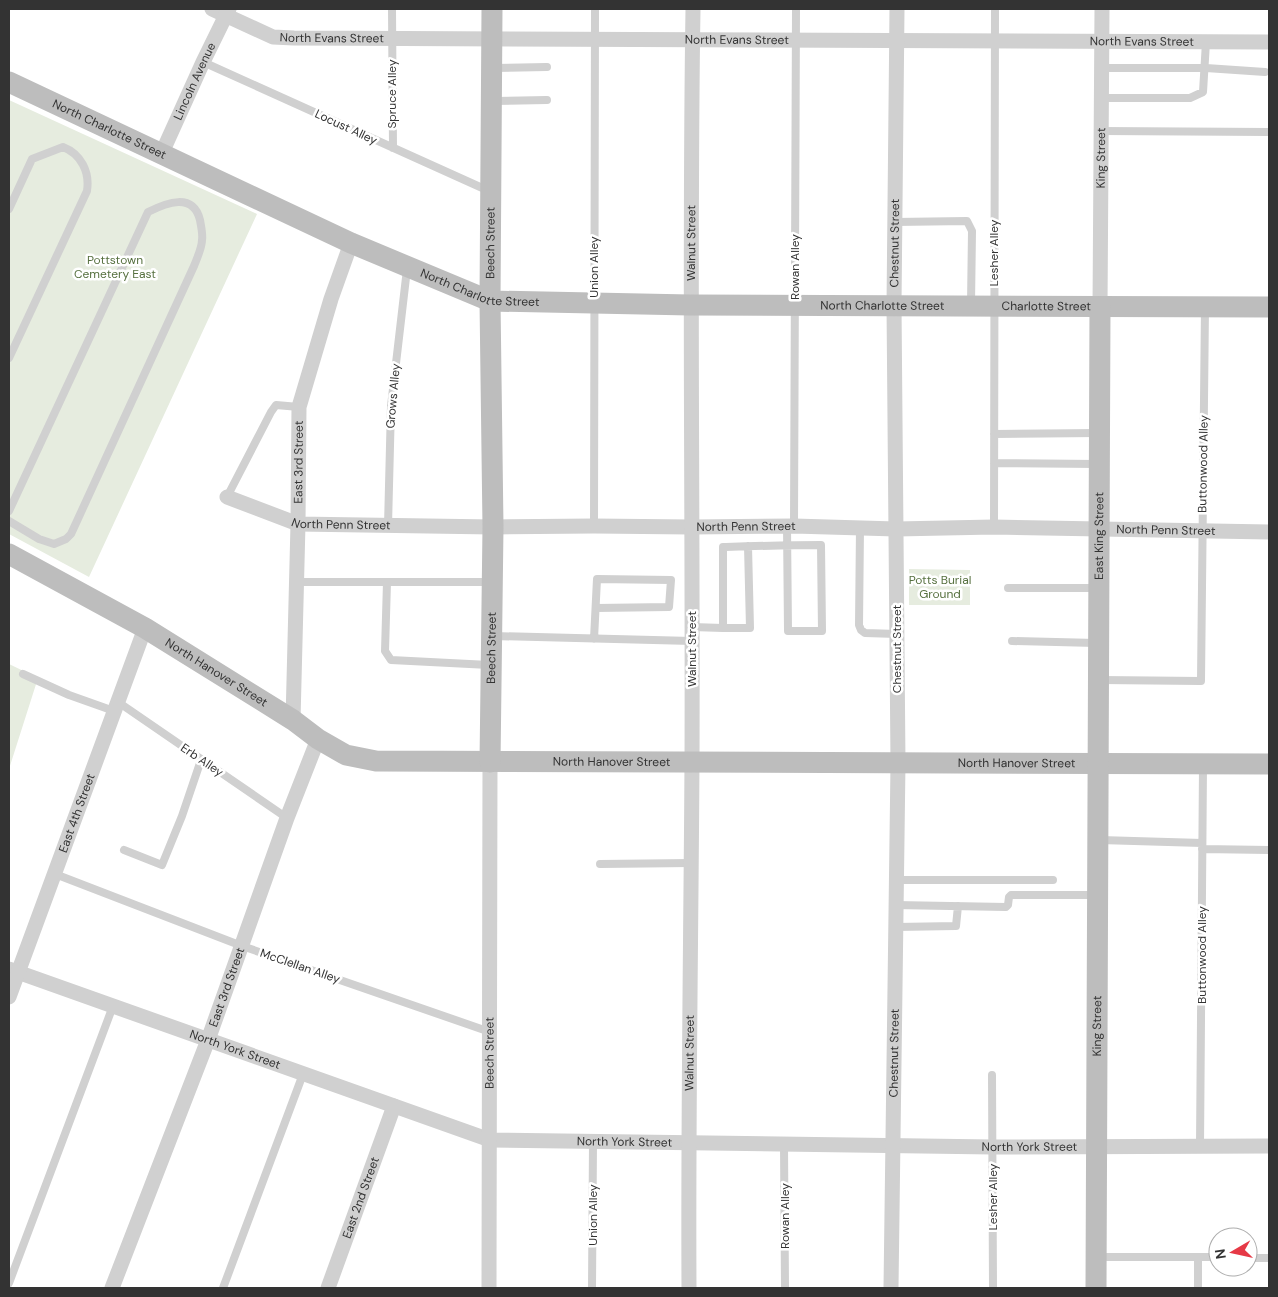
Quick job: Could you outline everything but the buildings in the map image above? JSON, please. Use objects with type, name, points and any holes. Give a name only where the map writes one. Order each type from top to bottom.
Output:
[{"type":"main road","name":"Beech Street","points":[[490,762],[493,527],[490,301],[492,9]]},
{"type":"main road","name":"North Charlotte Street","points":[[9,82],[351,243],[490,301],[690,305],[795,304],[994,307]]},
{"type":"main road","name":"Charlotte Street","points":[[994,307],[1100,307]]},
{"type":"main road","points":[[1100,307],[1269,307]]},
{"type":"main road","name":"East King Street","points":[[1099,763],[1098,433],[1100,307]]},
{"type":"main road","name":"North Hanover Street","points":[[9,554],[145,628],[346,755],[376,761],[1269,764]]},
{"type":"main road","name":"King Street","points":[[1096,1288],[1099,763]]},
{"type":"street","name":"Walnut Street","points":[[689,1288],[688,1142],[692,762],[690,305],[693,9]]},
{"type":"street","name":"Chestnut Street","points":[[891,1288],[898,763],[894,305],[897,9]]},
{"type":"street","name":"King Street","points":[[1100,307],[1102,9]]},
{"type":"street","name":"North Evans Street","points":[[223,11],[273,37],[1269,42]]},
{"type":"street","name":"Lincoln Avenue","points":[[161,155],[203,62],[223,11]]},
{"type":"street","name":"East 3rd Street","points":[[293,720],[299,407],[331,299],[351,243]]},
{"type":"street","name":"North Penn Street","points":[[227,496],[298,524],[493,527],[790,526],[896,529],[994,527],[1269,532]]},
{"type":"street","name":"East 4th Street","points":[[9,997],[13,971],[55,874],[145,628]]},
{"type":"street","name":"East 3rd Street","points":[[112,1288],[208,1040],[287,818],[318,739]]},
{"type":"street","name":"Beech Street","points":[[490,762],[490,1288]]},
{"type":"street","name":"North York Street","points":[[13,971],[490,1140],[993,1147],[1269,1146]]},
{"type":"street","name":"East 2nd Street","points":[[328,1288],[394,1106]]},
{"type":"lane","name":"Spruce Alley","points":[[392,9],[393,148]]},
{"type":"lane","name":"Union Alley","points":[[594,526],[595,9]]},
{"type":"lane","name":"Rowan Alley","points":[[786,546],[821,545],[822,631],[788,631],[786,546],[790,526],[795,304],[796,9]]},
{"type":"lane","name":"Lesher Alley","points":[[994,527],[995,9]]},
{"type":"lane","points":[[1101,98],[1190,98],[1203,92],[1206,68],[1206,42]]},
{"type":"lane","name":"Locust Alley","points":[[203,62],[490,192]]},
{"type":"lane","points":[[492,68],[547,67]]},
{"type":"lane","points":[[1101,68],[1206,68],[1264,72]]},
{"type":"lane","points":[[491,100],[547,100]]},
{"type":"lane","points":[[1101,131],[1269,132]]},
{"type":"lane","points":[[9,208],[32,159],[63,147],[72,150],[79,158],[88,182],[87,191],[9,358]]},
{"type":"lane","points":[[9,511],[148,212],[164,204],[186,202],[195,208],[198,215],[202,241],[200,250],[70,534],[62,541],[54,544],[39,539],[9,521]]},
{"type":"lane","points":[[895,222],[967,221],[972,231],[971,306]]},
{"type":"lane","name":"Grows Alley","points":[[388,526],[391,406],[407,266]]},
{"type":"lane","name":"Buttonwood Alley","points":[[1099,680],[1200,680],[1205,307]]},
{"type":"lane","points":[[227,496],[276,405],[299,407]]},
{"type":"lane","points":[[994,434],[1098,433]]},
{"type":"lane","points":[[994,463],[1098,464]]},
{"type":"lane","points":[[860,528],[859,625],[865,633],[896,634]]},
{"type":"lane","points":[[492,636],[594,639],[692,634],[723,628],[750,628],[748,546]]},
{"type":"lane","points":[[723,628],[723,547],[786,546]]},
{"type":"lane","points":[[594,639],[597,579],[671,580],[669,607],[596,608]]},
{"type":"lane","points":[[297,582],[492,582]]},
{"type":"lane","points":[[387,582],[385,651],[390,660],[492,665]]},
{"type":"lane","points":[[1008,588],[1098,588]]},
{"type":"lane","points":[[1012,641],[1098,642]]},
{"type":"lane","name":"Erb Alley","points":[[23,674],[69,695],[116,707],[201,760],[287,818]]},
{"type":"lane","points":[[124,850],[162,865],[182,816],[201,760]]},
{"type":"lane","name":"Buttonwood Alley","points":[[1200,1146],[1203,764]]},
{"type":"lane","points":[[1098,840],[1269,850]]},
{"type":"lane","points":[[600,864],[691,863]]},
{"type":"lane","name":"McClellan Alley","points":[[55,874],[242,946],[491,1032]]},
{"type":"lane","points":[[896,880],[1054,880]]},
{"type":"lane","points":[[895,905],[1006,907],[1009,897],[1012,895],[1098,895]]},
{"type":"lane","points":[[896,927],[956,926],[958,906]]},
{"type":"lane","points":[[9,1283],[113,1006]]},
{"type":"lane","points":[[223,1288],[303,1074]]},
{"type":"lane","name":"Lesher Alley","points":[[992,1075],[993,1288]]},
{"type":"lane","name":"Union Alley","points":[[592,1288],[593,1142]]},
{"type":"lane","name":"Rowan Alley","points":[[784,1144],[785,1288]]},
{"type":"lane","points":[[1096,1257],[1208,1258]]},
{"type":"lane","points":[[1198,1257],[1198,1288]]},
{"type":"green space","name":"Pottstown Cemetery East","points":[[9,100],[257,214],[89,577],[9,534]]},
{"type":"green space","name":"Potts Burial Ground","points":[[909,569],[970,570],[970,605],[909,605]]},
{"type":"green space","points":[[9,664],[38,678],[9,769]]}]
